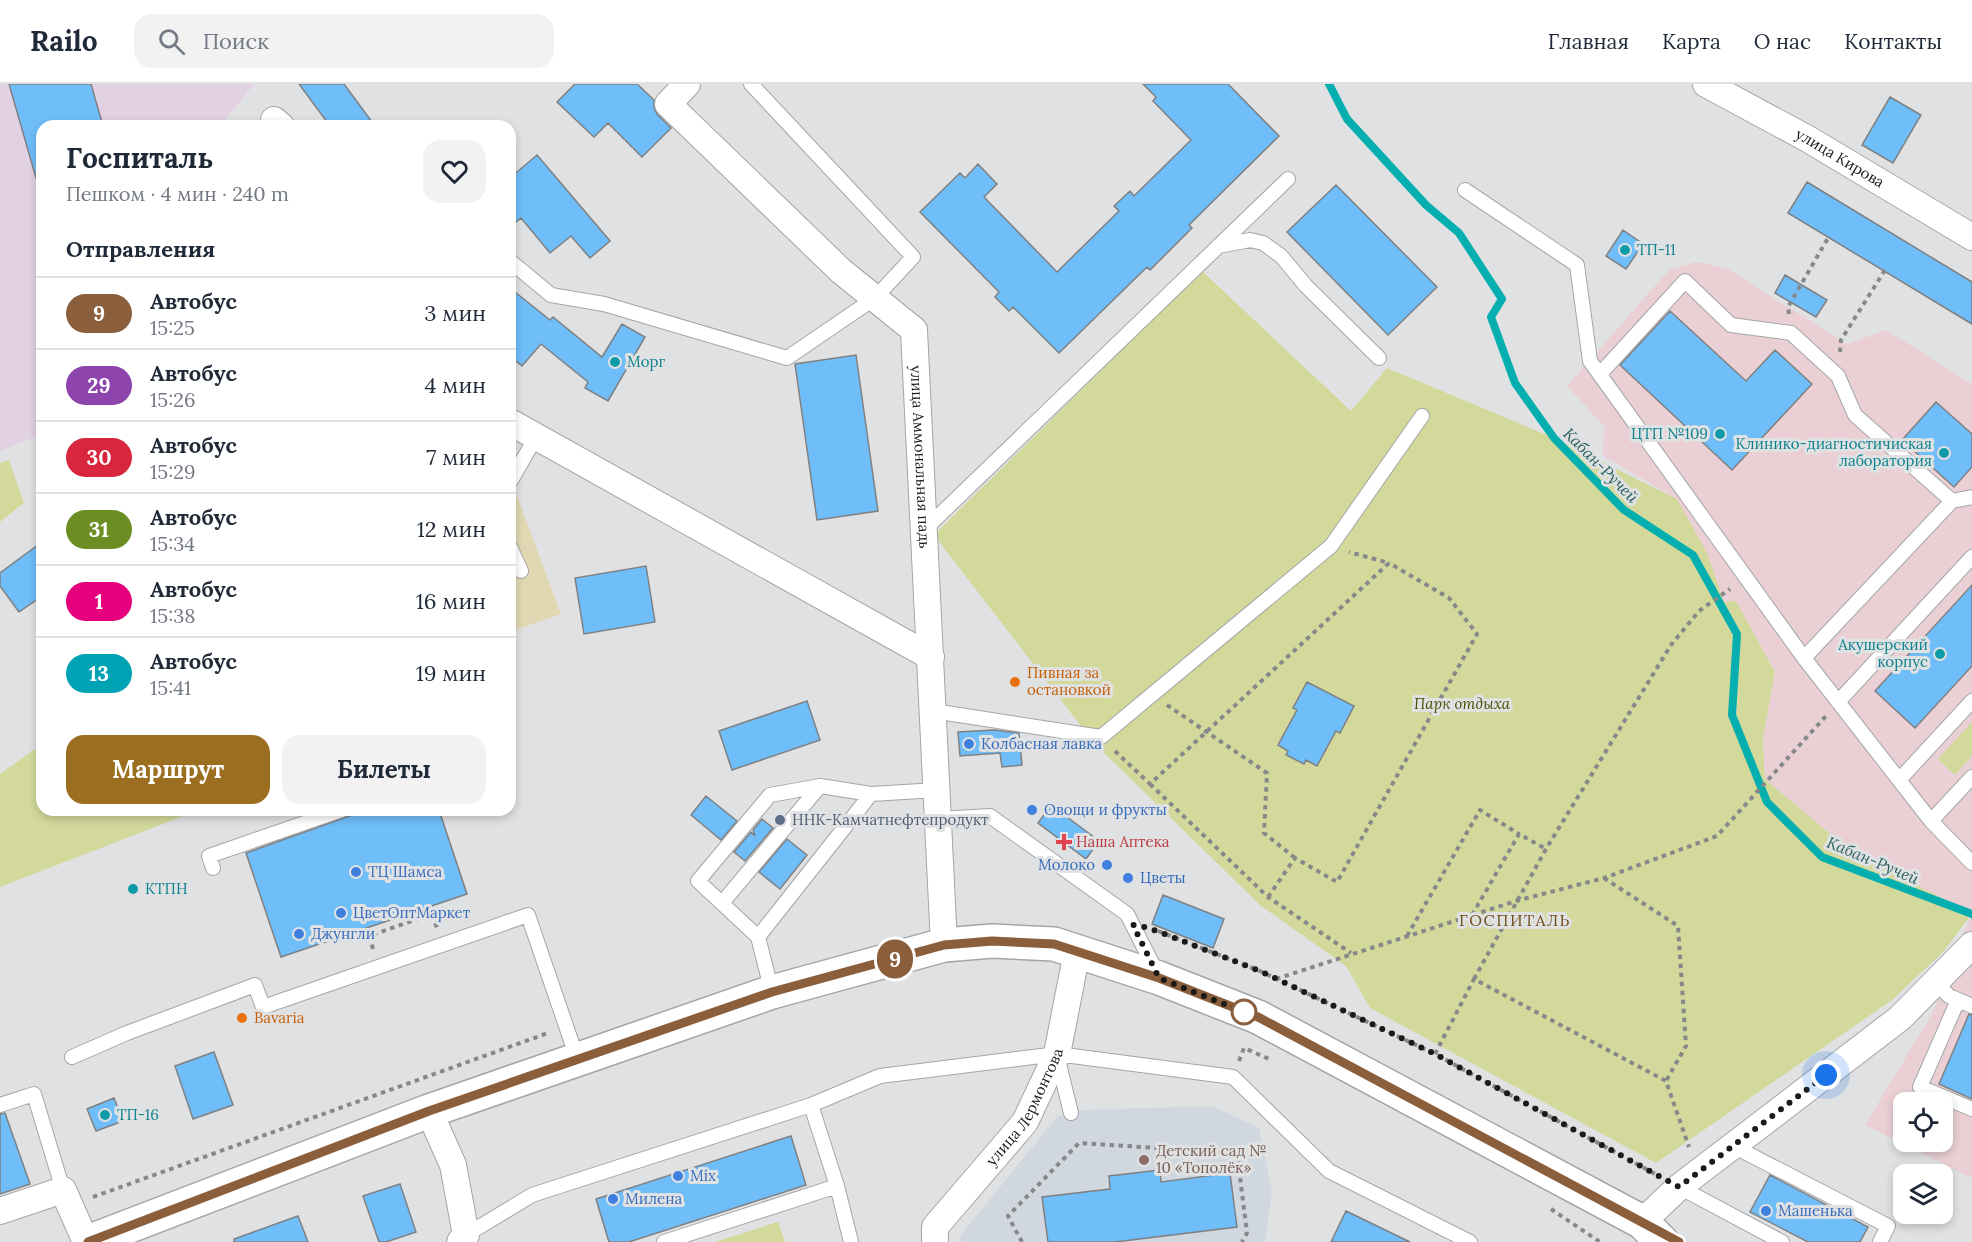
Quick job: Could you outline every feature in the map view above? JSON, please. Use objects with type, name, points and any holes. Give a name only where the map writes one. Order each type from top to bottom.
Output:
[{"type":"main road","points":[[87,1242],[429,1111],[772,992],[944,945],[992,941],[1054,944],[1159,978],[1258,1017],[1652,1232],[1678,1242]]},
{"type":"street","name":"улица Аммональная падь","points":[[687,84],[668,104],[841,271],[914,330],[944,945]]},
{"type":"street","name":"улица Кирова","points":[[1706,84],[1808,139],[1972,237]]},
{"type":"street","points":[[516,425],[931,657]]},
{"type":"street","points":[[1652,1232],[1688,1180],[1900,1018],[1972,945]]},
{"type":"street","name":"улица Лермонтова","points":[[935,1242],[935,1227],[1025,1122],[1057,1054],[1077,952]]},
{"type":"street","points":[[429,1111],[453,1166],[469,1240]]},
{"type":"street","points":[[0,1211],[66,1198],[87,1242]]},
{"type":"lane","points":[[516,266],[551,295],[604,304],[787,358],[875,298],[913,257],[751,84]]},
{"type":"lane","points":[[924,530],[1287,179]]},
{"type":"lane","points":[[1465,190],[1577,265],[1590,361],[1804,658],[1931,821],[1972,863]]},
{"type":"lane","points":[[1218,246],[1250,240],[1263,243],[1281,256],[1306,286],[1379,358]]},
{"type":"lane","points":[[1600,374],[1685,281],[1731,325],[1791,333],[1838,376],[1856,415],[1952,501]]},
{"type":"lane","points":[[933,711],[1101,737],[1331,546],[1422,416]]},
{"type":"lane","points":[[516,472],[536,437]]},
{"type":"lane","points":[[1804,658],[1952,501],[1972,497]]},
{"type":"lane","points":[[1838,702],[1972,557]]},
{"type":"lane","points":[[516,560],[521,571]]},
{"type":"lane","points":[[1899,780],[1972,701]]},
{"type":"lane","points":[[1931,821],[1972,777]]},
{"type":"lane","points":[[772,992],[758,937],[698,881],[770,795],[820,786],[871,794],[937,790]]},
{"type":"lane","points":[[722,903],[820,786]]},
{"type":"lane","points":[[758,937],[871,794]]},
{"type":"lane","points":[[213,868],[209,855],[324,816]]},
{"type":"lane","points":[[939,819],[990,816],[1127,914],[1159,978]]},
{"type":"lane","points":[[72,1057],[148,1025],[255,985],[262,1007],[528,915],[578,1058]]},
{"type":"lane","points":[[1935,982],[1949,996],[1972,1006]]},
{"type":"lane","points":[[1958,1000],[1920,1087],[1972,1109]]},
{"type":"lane","points":[[1057,1054],[1071,1113]]},
{"type":"lane","points":[[469,1240],[532,1195],[811,1105],[880,1076],[1057,1054],[1233,1077],[1329,1171],[1470,1242]]},
{"type":"lane","points":[[0,1106],[34,1094],[66,1198]]},
{"type":"lane","points":[[811,1105],[837,1186],[851,1242]]},
{"type":"lane","points":[[1733,1146],[1888,1226],[1880,1242]]},
{"type":"lane","points":[[1688,1180],[1782,1242]]},
{"type":"lane","points":[[664,1242],[837,1186]]},
{"type":"path","points":[[1788,307],[1828,238]]},
{"type":"path","points":[[1841,340],[1885,270]]},
{"type":"path","points":[[1152,695],[1268,773],[1264,833],[1295,858],[1337,882],[1478,634],[1449,598],[1389,563],[1331,546]]},
{"type":"path","points":[[1150,784],[1389,563]]},
{"type":"path","points":[[1435,1054],[1546,849],[1671,645],[1699,611],[1721,596]]},
{"type":"path","points":[[1276,979],[1516,901],[1605,878],[1717,836],[1838,702]]},
{"type":"path","points":[[1101,737],[1268,897],[1352,954]]},
{"type":"path","points":[[1407,936],[1480,810],[1546,849]]},
{"type":"path","points":[[1472,915],[1519,834]]},
{"type":"path","points":[[1268,897],[1295,858]]},
{"type":"path","points":[[1605,878],[1678,926],[1686,1046],[1666,1081],[1688,1180]]},
{"type":"path","points":[[380,967],[369,936],[432,914]]},
{"type":"path","points":[[1133,925],[1149,928],[1260,971],[1435,1054],[1688,1180]]},
{"type":"path","points":[[1474,979],[1666,1081]]},
{"type":"path","points":[[66,1198],[548,1033]]},
{"type":"path","points":[[1022,1242],[1008,1216],[1079,1143],[1237,1152],[1247,1233],[1242,1242]]},
{"type":"shaded area","points":[[0,84],[254,84],[225,120],[36,120],[36,436],[0,451]]},
{"type":"shaded area","points":[[1696,262],[1726,268],[1847,344],[1886,330],[1972,384],[1972,1178],[1953,1169],[1953,1164],[1944,1164],[1920,1152],[1953,1152],[1953,1092],[1893,1092],[1893,1139],[1865,1125],[1933,1012],[1971,914],[1848,849],[1765,779],[1763,739],[1775,672],[1736,601],[1724,602],[1677,499],[1603,456],[1604,426],[1567,386],[1669,270]]},
{"type":"shaded area","name":"Детский сад № 10 «Тополёк»","points":[[1212,1106],[1259,1128],[1272,1191],[1265,1242],[961,1242],[960,1236],[1057,1117],[1084,1110]]},
{"type":"green space","name":"Парк отдыха","points":[[1202,271],[1351,411],[1387,368],[1554,438],[1677,499],[1707,553],[1724,602],[1736,601],[1775,672],[1763,739],[1765,779],[1848,849],[1972,914],[1942,953],[1892,1000],[1656,1163],[1370,1008],[1346,966],[1261,906],[1094,743],[934,535]]},
{"type":"green space","points":[[9,460],[24,503],[0,522],[0,463]]},
{"type":"green space","points":[[1972,722],[1972,756],[1955,775],[1938,759]]},
{"type":"green space","points":[[36,748],[36,816],[183,816],[0,887],[0,774]]},
{"type":"green space","points":[[778,1222],[785,1242],[715,1242]]},
{"type":"sand","points":[[516,493],[561,614],[516,630]]},
{"type":"building","points":[[9,84],[91,84],[101,120],[36,120],[36,178]]},
{"type":"building","points":[[299,84],[344,84],[371,120],[326,120]]},
{"type":"building","points":[[575,84],[637,84],[654,100],[657,114],[671,128],[642,157],[608,123],[594,137],[557,102]]},
{"type":"building","points":[[1143,84],[1228,84],[1279,136],[1189,225],[1192,228],[1150,270],[1147,267],[1059,353],[1013,307],[1009,311],[995,297],[999,292],[920,212],[960,173],[965,178],[978,164],[997,184],[984,197],[1057,272],[1119,211],[1114,206],[1130,191],[1134,196],[1191,140],[1153,101],[1156,97]]},
{"type":"building","points":[[1890,97],[1921,115],[1893,163],[1862,145]]},
{"type":"building","points":[[537,155],[610,241],[590,258],[571,236],[550,253],[521,218],[516,222],[516,173]]},
{"type":"building","points":[[1807,182],[1972,282],[1972,324],[1788,213]]},
{"type":"building","points":[[1336,185],[1437,287],[1388,335],[1287,232]]},
{"type":"building","name":"ТП-11","points":[[1623,230],[1643,244],[1626,269],[1606,256]]},
{"type":"building","points":[[1785,275],[1827,300],[1816,317],[1775,293]]},
{"type":"building","points":[[516,293],[550,320],[553,317],[602,357],[622,324],[645,337],[608,401],[585,388],[588,382],[541,344],[522,366],[516,361]]},
{"type":"building","points":[[1670,311],[1746,381],[1775,350],[1812,384],[1732,470],[1620,365]]},
{"type":"building","points":[[856,355],[878,511],[817,520],[795,364]]},
{"type":"building","name":"Клинико-диагностичиская лаборатория","points":[[1936,402],[1972,434],[1972,467],[1954,487],[1902,440]]},
{"type":"building","points":[[36,546],[36,600],[19,612],[0,586],[0,573]]},
{"type":"building","points":[[646,566],[655,622],[584,634],[575,578]]},
{"type":"building","name":"Акушерский корпус","points":[[1972,585],[1972,666],[1915,728],[1875,691]]},
{"type":"building","points":[[1307,682],[1354,706],[1340,733],[1336,731],[1317,766],[1306,760],[1304,764],[1286,755],[1288,751],[1278,745],[1297,710],[1293,708]]},
{"type":"building","points":[[807,701],[820,740],[732,770],[719,731]]},
{"type":"building","points":[[994,730],[1019,733],[1022,765],[1002,767],[1000,753],[960,756],[958,732]]},
{"type":"building","points":[[706,796],[737,821],[721,840],[691,815]]},
{"type":"building","points":[[1051,805],[1099,841],[1086,859],[1038,823]]},
{"type":"building","name":"ТЦ Шамса","points":[[349,816],[441,816],[467,894],[281,957],[246,853]]},
{"type":"building","points":[[762,819],[773,828],[745,861],[734,852],[751,832],[755,836],[753,830]]},
{"type":"building","points":[[787,839],[807,855],[780,889],[759,872]]},
{"type":"building","points":[[1163,895],[1224,919],[1213,948],[1152,924]]},
{"type":"building","points":[[1969,1014],[1972,1015],[1972,1099],[1939,1084]]},
{"type":"building","points":[[214,1052],[233,1105],[193,1119],[175,1066]]},
{"type":"building","name":"ТП-16","points":[[114,1098],[123,1121],[96,1131],[87,1109]]},
{"type":"building","points":[[5,1113],[30,1184],[0,1194],[0,1114]]},
{"type":"building","points":[[791,1136],[806,1185],[629,1242],[609,1242],[596,1199]]},
{"type":"building","points":[[1160,1170],[1161,1182],[1230,1173],[1237,1227],[1115,1242],[1048,1242],[1042,1197],[1110,1189],[1109,1176]]},
{"type":"building","points":[[1770,1175],[1868,1227],[1860,1242],[1808,1242],[1750,1212]]},
{"type":"building","points":[[400,1184],[416,1232],[386,1242],[379,1242],[363,1196]]},
{"type":"building","points":[[1346,1211],[1410,1242],[1331,1242]]},
{"type":"building","points":[[298,1216],[308,1242],[234,1242],[234,1239]]},
{"type":"waterway","name":"Кабан-Ручей","points":[[1329,84],[1347,119],[1426,205],[1459,233],[1502,299],[1491,317],[1515,383],[1554,438],[1624,510],[1693,555],[1737,634],[1732,715],[1767,802],[1822,857],[1972,914]]},
{"type":"bus line","name":"9","points":[[88,1242],[429,1111],[772,992],[944,945],[992,941],[1054,944],[1159,978],[1258,1017],[1679,1242]]},
{"type":"place","name":"ТП-11","points":[[1625,250]]},
{"type":"place","name":"Морг","points":[[615,362]]},
{"type":"place","name":"ЦТП №109","points":[[1720,434]]},
{"type":"place","name":"Клинико-диагностичиская лаборатория","points":[[1944,453]]},
{"type":"place","name":"Акушерский корпус","points":[[1940,654]]},
{"type":"place","name":"Пивная за остановкой","points":[[1015,682]]},
{"type":"place","name":"Колбасная лавка","points":[[969,744]]},
{"type":"place","name":"Овощи и фрукты","points":[[1032,810]]},
{"type":"place","name":"ННК-Камчатнефтепродукт","points":[[780,820]]},
{"type":"place","name":"Наша Аптека","points":[[1064,842]]},
{"type":"place","name":"Молоко","points":[[1107,865]]},
{"type":"place","name":"ТЦ Шамса","points":[[356,872]]},
{"type":"place","name":"Цветы","points":[[1128,878]]},
{"type":"place","name":"КТПН","points":[[133,889]]},
{"type":"place","name":"ЦветОптМаркет","points":[[341,913]]},
{"type":"place","name":"Джунгли","points":[[299,934]]},
{"type":"place","name":"Bavaria","points":[[242,1018]]},
{"type":"place","name":"ТП-16","points":[[105,1115]]},
{"type":"place","name":"Детский сад № 10 «Тополёк»","points":[[1144,1160]]},
{"type":"place","name":"Mix","points":[[678,1176]]},
{"type":"place","name":"Милена","points":[[613,1199]]},
{"type":"place","name":"Машенька","points":[[1766,1211]]},
{"type":"district","name":"ГОСПИТАЛЬ","points":[[1515,920]]},
{"type":"route","points":[[1244,1012],[1159,978],[1133,925],[1149,928],[1260,971],[1435,1054],[1679,1187],[1826,1075]]}]
